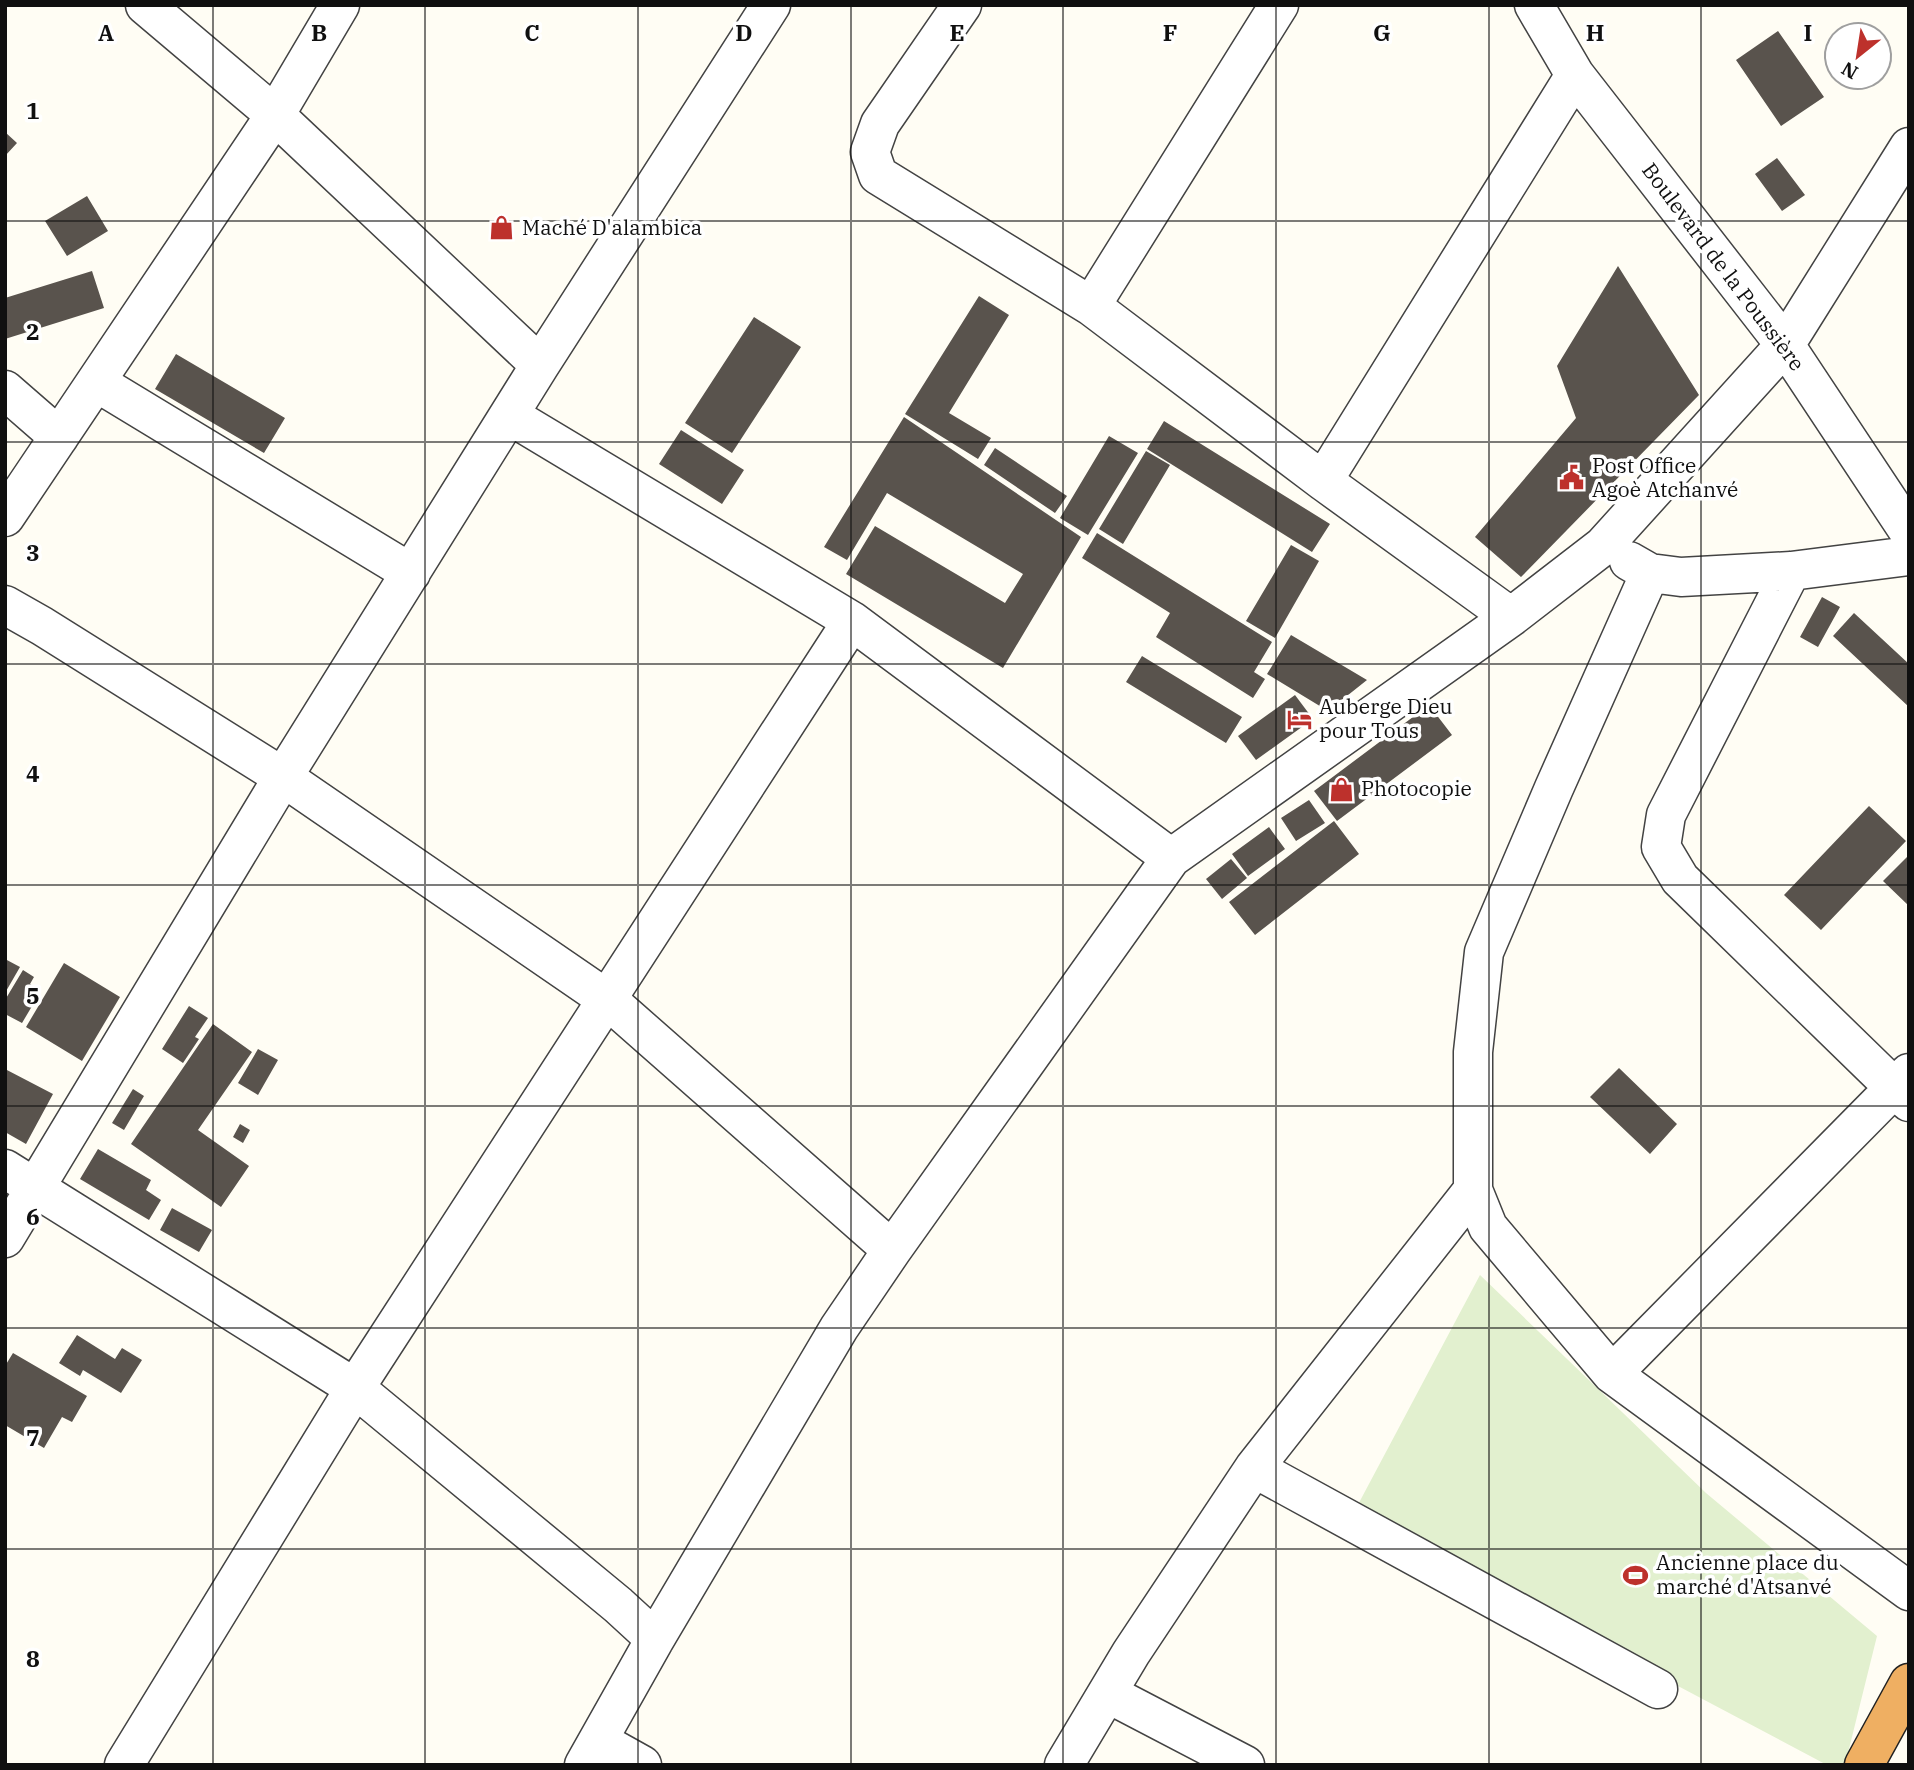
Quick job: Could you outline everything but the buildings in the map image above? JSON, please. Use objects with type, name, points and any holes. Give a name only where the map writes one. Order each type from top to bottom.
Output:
[{"type":"highway","points":[[1864,1765],[1909,1683]]},
{"type":"street","points":[[145,5],[275,115],[540,365]]},
{"type":"street","points":[[5,517],[275,115],[340,5]]},
{"type":"street","points":[[5,1238],[21,1179],[283,777],[540,365],[771,5]]},
{"type":"street","points":[[962,5],[880,124],[870,152],[878,175],[1091,306],[1323,481],[1511,617]]},
{"type":"street","points":[[1091,306],[1279,5]]},
{"type":"street","name":"Boulevard de la Poussière","points":[[1534,5],[1576,75],[1785,345],[1909,531]]},
{"type":"street","points":[[1323,481],[1576,75]]},
{"type":"street","points":[[642,1765],[591,1753],[655,1639],[839,1328],[1171,858],[1511,617],[1603,546],[1785,345],[1909,147]]},
{"type":"street","points":[[96,382],[411,573]]},
{"type":"street","points":[[5,390],[59,436]]},
{"type":"street","points":[[509,415],[852,621],[1171,858]]},
{"type":"street","points":[[1603,546],[1650,573],[1681,577],[1791,571],[1909,556]]},
{"type":"street","points":[[1612,1374],[1904,1087],[1680,879],[1661,847],[1666,815],[1791,571]]},
{"type":"street","points":[[1650,573],[1484,952],[1473,1052],[1473,1190],[1488,1227],[1612,1374],[1909,1591]]},
{"type":"street","points":[[5,605],[283,777],[608,1000],[892,1250]]},
{"type":"street","points":[[124,1765],[355,1388],[852,621]]},
{"type":"street","points":[[21,1179],[355,1388],[618,1605],[655,1639]]},
{"type":"street","points":[[1064,1765],[1131,1653],[1254,1468],[1473,1190]]},
{"type":"street","points":[[1254,1468],[1658,1689]]},
{"type":"street","points":[[1107,1693],[1245,1765]]},
{"type":"green space","name":"Ancienne place du marché d'Atsanvé","points":[[1480,1275],[1706,1493],[1877,1636],[1845,1765],[1827,1765],[1353,1514]]},
{"type":"place","name":"Maché D'alambica","points":[[502,228]]},
{"type":"place","name":"Post Office Agoè Atchanvé","points":[[1572,478]]},
{"type":"place","name":"Auberge Dieu pour Tous","points":[[1299,719]]},
{"type":"place","name":"Photocopie","points":[[1341,789]]},
{"type":"place","name":"Ancienne place du marché d'Atsanvé","points":[[1636,1575]]}]
